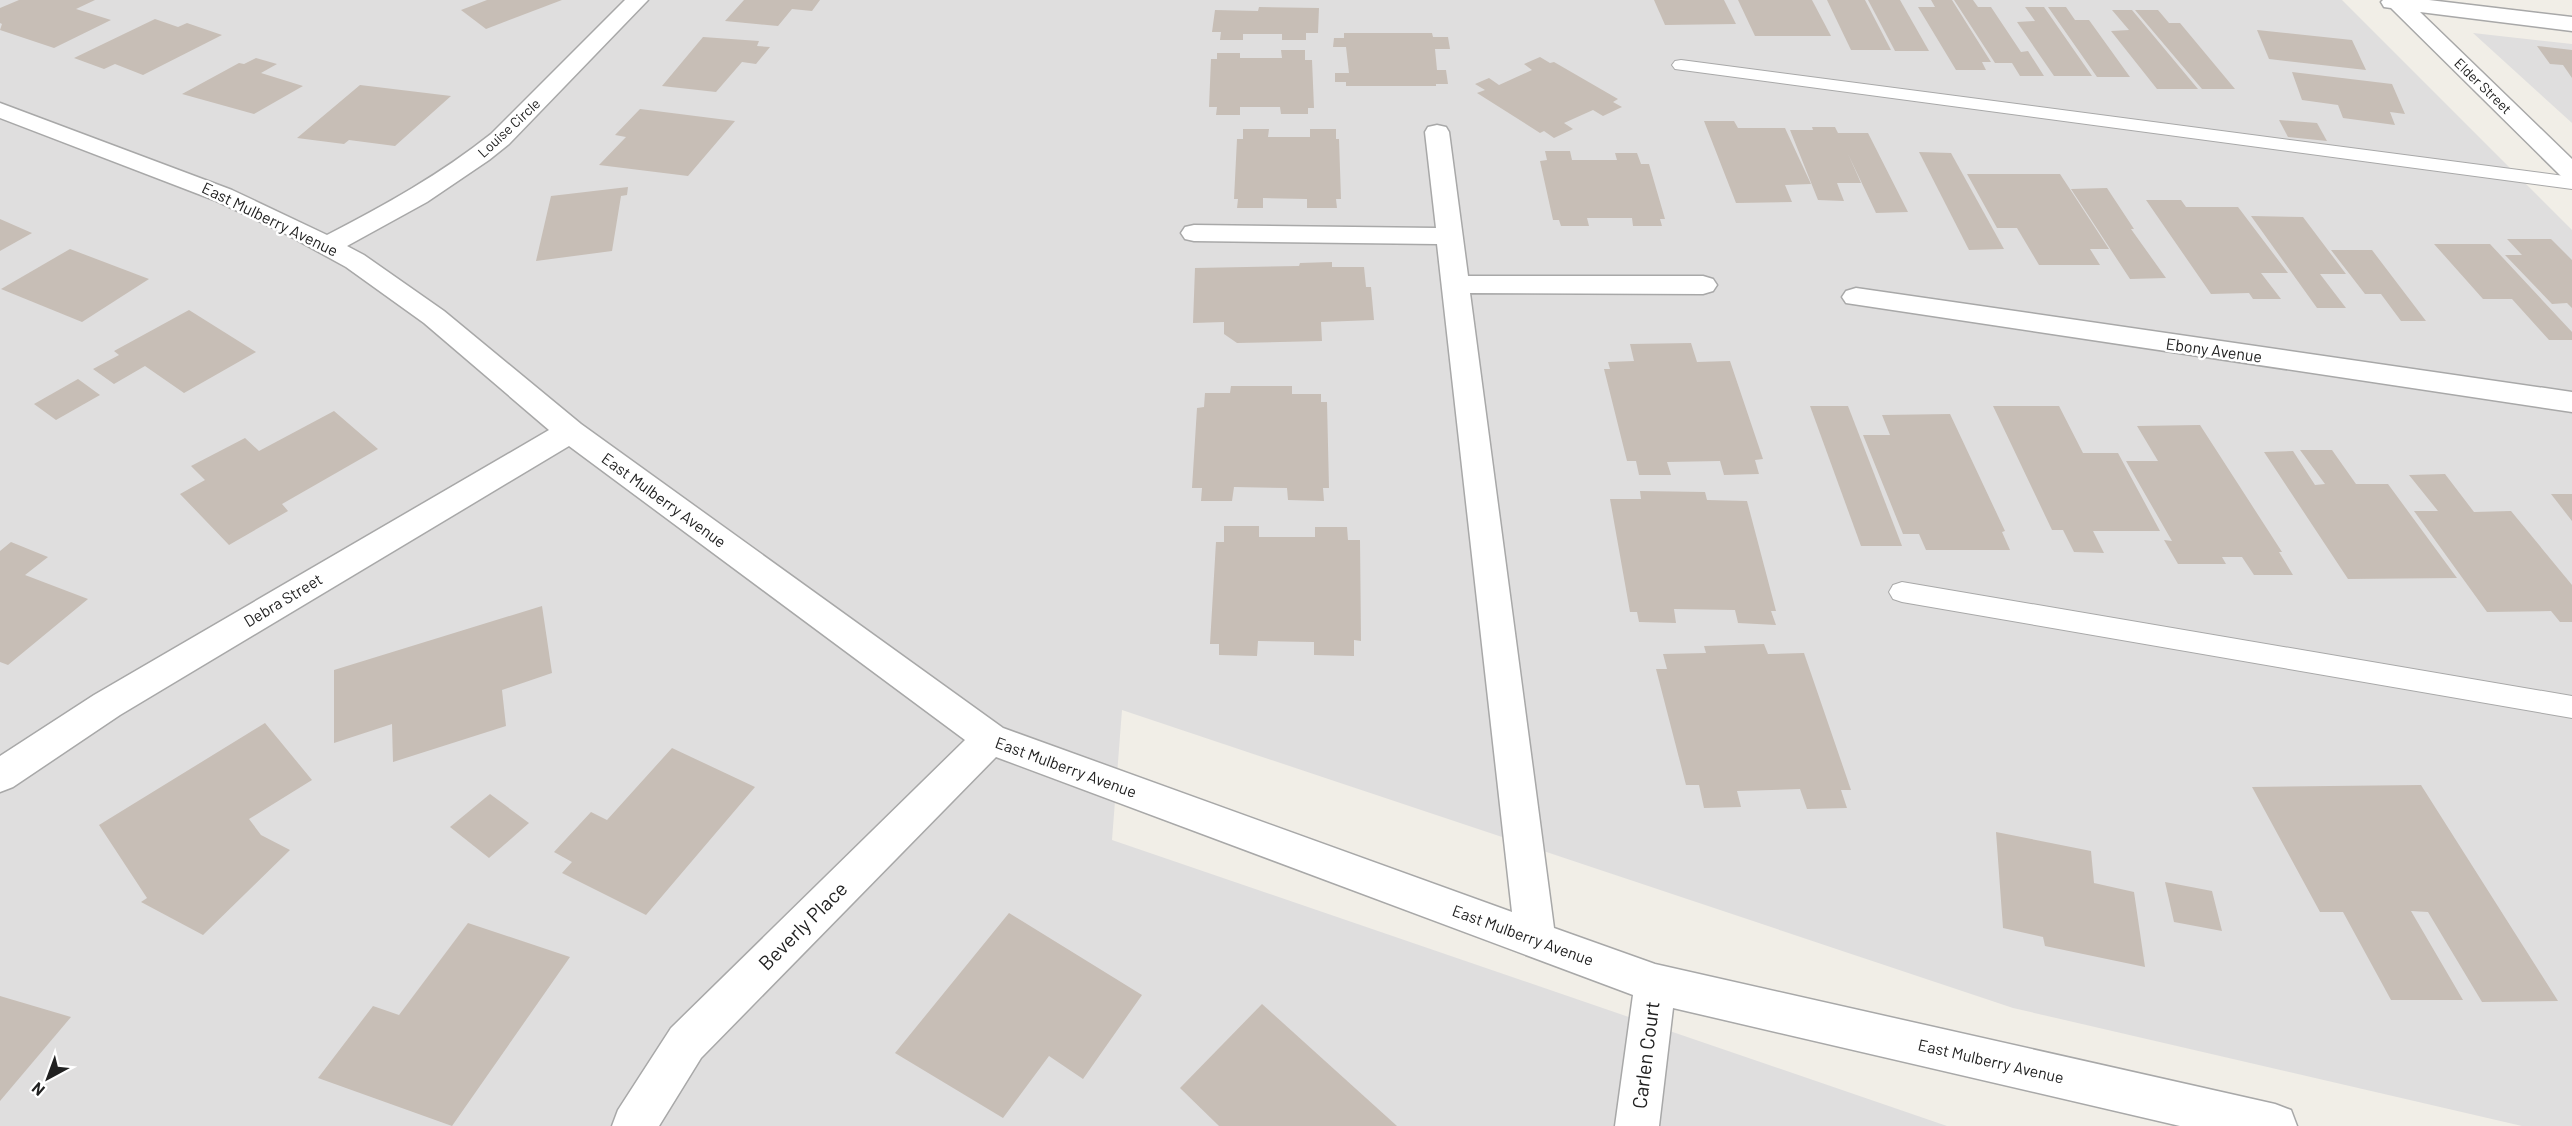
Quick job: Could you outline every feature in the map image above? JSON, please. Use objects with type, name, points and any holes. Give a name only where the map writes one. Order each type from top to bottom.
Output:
[{"type":"street","name":"Louise Circle","points":[[329,245],[445,180],[484,153],[500,140],[637,0]]},
{"type":"street","points":[[2389,1],[2572,24]]},
{"type":"street","name":"Elder Street","points":[[2389,1],[2572,173]]},
{"type":"street","name":"East Mulberry Avenue","points":[[0,110],[189,180],[329,245],[382,279],[434,317],[570,431],[990,739],[1655,984],[2275,1126]]},
{"type":"street","points":[[1437,132],[1535,939]]},
{"type":"street","points":[[1194,233],[1450,236]]},
{"type":"street","points":[[1456,284],[1702,285]]},
{"type":"street","name":"Ebony Avenue","points":[[1856,297],[2572,402]]},
{"type":"street","name":"Debra Street","points":[[0,776],[107,705],[570,431]]},
{"type":"street","name":"Beverly Place","points":[[634,1126],[686,1043],[990,739]]},
{"type":"street","name":"Carlen Court","points":[[1637,1126],[1655,984]]},
{"type":"lane","points":[[1681,65],[2572,183]]},
{"type":"lane","points":[[1902,592],[2572,707]]},
{"type":"shaded area","points":[[0,0],[2342,0],[2572,230],[2572,1126],[2522,1126],[2013,1008],[1122,710],[1112,840],[1947,1126],[0,1126]]},
{"type":"shaded area","points":[[2473,33],[2572,44],[2572,123]]},
{"type":"building","points":[[19,0],[95,0],[76,9],[111,20],[54,48],[0,30],[2,24],[0,23],[0,8]]},
{"type":"building","points":[[487,0],[562,0],[486,29],[461,10]]},
{"type":"building","points":[[744,0],[820,0],[812,11],[792,9],[778,26],[725,21]]},
{"type":"building","points":[[1654,0],[1724,0],[1736,24],[1665,25]]},
{"type":"building","points":[[1738,0],[1812,0],[1831,36],[1755,36]]},
{"type":"building","points":[[1827,0],[1865,0],[1891,50],[1851,50]]},
{"type":"building","points":[[1868,0],[1900,0],[1929,51],[1895,51]]},
{"type":"building","points":[[1931,0],[1952,0],[1991,62],[1982,62],[1986,70],[1956,70],[1918,7],[1935,7]]},
{"type":"building","points":[[1954,0],[1973,0],[1978,7],[1991,7],[2021,52],[2028,51],[2044,76],[2020,76],[2012,63],[1995,63]]},
{"type":"building","points":[[1259,7],[1319,8],[1318,33],[1306,33],[1306,40],[1282,40],[1282,34],[1243,34],[1243,40],[1220,40],[1221,32],[1212,32],[1215,10],[1258,11]]},
{"type":"building","points":[[2025,7],[2044,7],[2092,76],[2054,76],[2017,22],[2035,21]]},
{"type":"building","points":[[2048,7],[2066,7],[2075,20],[2089,20],[2130,77],[2097,77]]},
{"type":"building","points":[[2112,10],[2132,10],[2198,89],[2157,89],[2111,31],[2129,30]]},
{"type":"building","points":[[2135,10],[2158,10],[2169,23],[2180,23],[2235,89],[2202,89]]},
{"type":"building","points":[[155,19],[178,27],[187,23],[222,35],[143,75],[115,64],[104,69],[74,58]]},
{"type":"building","points":[[2257,30],[2352,40],[2366,70],[2269,59]]},
{"type":"building","points":[[1344,33],[1432,33],[1433,37],[1448,37],[1450,49],[1435,49],[1437,70],[1446,70],[1448,84],[1346,86],[1346,82],[1335,82],[1335,73],[1349,73],[1346,47],[1333,47],[1334,38],[1344,38]]},
{"type":"building","points":[[703,37],[759,41],[757,46],[770,47],[756,64],[742,62],[716,92],[662,86]]},
{"type":"building","points":[[2537,46],[2572,50],[2572,78],[2563,65],[2550,64]]},
{"type":"building","points":[[1281,50],[1305,50],[1305,60],[1312,60],[1314,108],[1308,108],[1308,114],[1281,114],[1280,107],[1240,107],[1240,115],[1216,115],[1217,107],[1209,107],[1211,59],[1217,59],[1217,53],[1240,53],[1240,58],[1282,58]]},
{"type":"building","points":[[1540,57],[1550,63],[1554,62],[1618,99],[1613,102],[1622,107],[1603,116],[1593,110],[1564,123],[1573,129],[1554,138],[1544,131],[1540,133],[1477,93],[1485,90],[1475,84],[1489,78],[1499,85],[1532,70],[1524,64]]},
{"type":"building","points":[[256,58],[277,64],[261,73],[303,86],[254,114],[182,94],[239,63],[244,64]]},
{"type":"building","points":[[2292,72],[2392,84],[2405,114],[2390,112],[2395,125],[2343,118],[2338,105],[2302,100]]},
{"type":"building","points":[[360,85],[451,96],[395,146],[349,140],[344,144],[297,138]]},
{"type":"building","points":[[640,109],[735,121],[688,176],[599,165],[626,137],[615,135]]},
{"type":"building","points":[[2279,120],[2317,123],[2327,141],[2288,137]]},
{"type":"building","points":[[1704,121],[1734,121],[1738,128],[1785,128],[1811,184],[1785,185],[1792,202],[1736,203]]},
{"type":"building","points":[[1812,127],[1835,127],[1838,133],[1868,133],[1908,212],[1876,213],[1848,154],[1861,183],[1837,183],[1844,201],[1818,200],[1790,130],[1813,130]]},
{"type":"building","points":[[1243,129],[1269,129],[1268,137],[1310,137],[1310,129],[1336,129],[1336,139],[1339,139],[1341,199],[1336,199],[1337,208],[1307,208],[1307,199],[1263,198],[1263,208],[1237,208],[1238,199],[1234,199],[1237,139],[1243,139]]},
{"type":"building","points":[[1545,151],[1570,151],[1572,160],[1617,160],[1615,153],[1637,153],[1641,164],[1649,164],[1665,219],[1660,219],[1662,226],[1633,226],[1632,218],[1587,218],[1589,226],[1561,226],[1559,220],[1553,220],[1540,161],[1547,160]]},
{"type":"building","points":[[1919,152],[1951,153],[2004,249],[1969,250]]},
{"type":"building","points":[[1967,174],[2060,174],[2109,249],[2090,249],[2100,265],[2039,265],[2017,228],[1997,228]]},
{"type":"building","points":[[628,187],[627,195],[621,196],[612,251],[536,261],[551,196]]},
{"type":"building","points":[[2107,188],[2134,229],[2131,229],[2166,278],[2130,279],[2071,189]]},
{"type":"building","points":[[2146,200],[2181,200],[2186,207],[2238,207],[2288,273],[2261,273],[2281,299],[2253,299],[2249,293],[2211,294]]},
{"type":"building","points":[[2251,216],[2303,217],[2346,274],[2320,274],[2346,308],[2317,308]]},
{"type":"building","points":[[0,219],[32,233],[0,251]]},
{"type":"building","points":[[2507,239],[2551,239],[2572,260],[2572,308],[2567,303],[2552,304],[2505,255],[2522,255]]},
{"type":"building","points":[[2434,244],[2490,244],[2572,332],[2572,340],[2549,340],[2512,299],[2483,299]]},
{"type":"building","points":[[70,249],[149,279],[82,322],[1,289]]},
{"type":"building","points":[[2331,250],[2372,250],[2426,321],[2401,321],[2381,294],[2365,294]]},
{"type":"building","points":[[1332,262],[1332,267],[1364,267],[1366,287],[1371,287],[1374,320],[1321,322],[1322,341],[1237,343],[1224,334],[1224,322],[1193,323],[1195,268],[1299,266],[1300,263]]},
{"type":"building","points":[[189,310],[256,352],[184,393],[145,366],[114,384],[93,369],[119,355],[114,351]]},
{"type":"building","points":[[1691,343],[1697,362],[1730,361],[1763,459],[1755,460],[1759,474],[1724,475],[1720,461],[1667,462],[1671,475],[1639,475],[1636,461],[1627,461],[1604,369],[1610,369],[1608,362],[1634,361],[1630,344]]},
{"type":"building","points":[[78,379],[100,395],[56,420],[34,404]]},
{"type":"building","points":[[1231,386],[1292,386],[1292,394],[1321,394],[1321,402],[1327,402],[1329,488],[1323,488],[1324,501],[1288,500],[1287,488],[1234,487],[1232,501],[1201,501],[1202,488],[1192,488],[1197,408],[1204,407],[1205,393],[1230,393]]},
{"type":"building","points":[[1810,406],[1848,406],[1902,546],[1861,546]]},
{"type":"building","points":[[1993,406],[2059,406],[2083,453],[2118,453],[2160,531],[2093,531],[2104,553],[2074,552],[2063,530],[2052,530]]},
{"type":"building","points":[[334,411],[378,449],[282,504],[288,511],[229,545],[180,494],[205,480],[191,466],[245,438],[259,451]]},
{"type":"building","points":[[1950,414],[2005,531],[2002,532],[2010,550],[1926,550],[1919,534],[1903,534],[1863,435],[1890,435],[1882,415]]},
{"type":"building","points":[[2200,425],[2282,552],[2279,552],[2293,575],[2254,575],[2242,557],[2222,557],[2226,564],[2178,564],[2164,540],[2172,541],[2126,461],[2158,461],[2137,426]]},
{"type":"building","points":[[2300,450],[2332,450],[2356,484],[2388,484],[2457,578],[2348,579],[2264,452],[2293,451],[2315,485],[2325,484]]},
{"type":"building","points":[[2445,474],[2474,512],[2511,511],[2572,585],[2572,622],[2560,622],[2551,611],[2487,612],[2414,511],[2438,511],[2409,475]]},
{"type":"building","points":[[1640,491],[1705,492],[1707,500],[1747,501],[1776,611],[1771,611],[1776,625],[1738,623],[1735,610],[1674,609],[1676,623],[1639,622],[1637,612],[1630,612],[1610,499],[1641,499]]},
{"type":"building","points":[[2551,494],[2572,494],[2572,521]]},
{"type":"building","points":[[1224,526],[1259,526],[1259,537],[1315,537],[1315,527],[1347,527],[1348,540],[1360,540],[1361,641],[1354,640],[1354,656],[1314,655],[1314,642],[1258,641],[1257,656],[1219,655],[1219,644],[1210,644],[1216,542],[1224,542]]},
{"type":"building","points":[[11,542],[48,557],[25,575],[88,599],[8,665],[0,662],[0,551]]},
{"type":"building","points":[[542,606],[552,673],[502,690],[506,726],[393,762],[392,724],[334,743],[334,670]]},
{"type":"building","points":[[1764,644],[1768,654],[1804,653],[1851,790],[1841,790],[1847,808],[1807,809],[1800,789],[1737,791],[1741,807],[1704,808],[1699,785],[1686,785],[1656,669],[1667,669],[1663,654],[1706,653],[1704,646]]},
{"type":"building","points":[[265,723],[312,780],[249,819],[261,835],[290,850],[203,935],[141,902],[147,898],[99,825]]},
{"type":"building","points":[[672,748],[755,787],[646,915],[562,873],[572,862],[554,852],[591,812],[607,820]]},
{"type":"building","points":[[2421,785],[2558,1001],[2482,1002],[2428,912],[2411,911],[2463,1000],[2391,1000],[2343,912],[2320,912],[2252,787]]},
{"type":"building","points":[[490,794],[529,823],[489,858],[450,827]]},
{"type":"building","points":[[1996,832],[2091,851],[2094,883],[2134,892],[2145,967],[2045,946],[2043,937],[2003,928]]},
{"type":"building","points":[[2165,882],[2212,891],[2222,931],[2174,922]]},
{"type":"building","points":[[1009,913],[1142,995],[1083,1079],[1049,1056],[1003,1118],[895,1053]]},
{"type":"building","points":[[468,923],[570,957],[452,1126],[318,1078],[373,1006],[399,1015]]},
{"type":"building","points":[[0,996],[71,1017],[0,1101]]},
{"type":"building","points":[[1262,1004],[1397,1126],[1219,1126],[1180,1088]]}]
